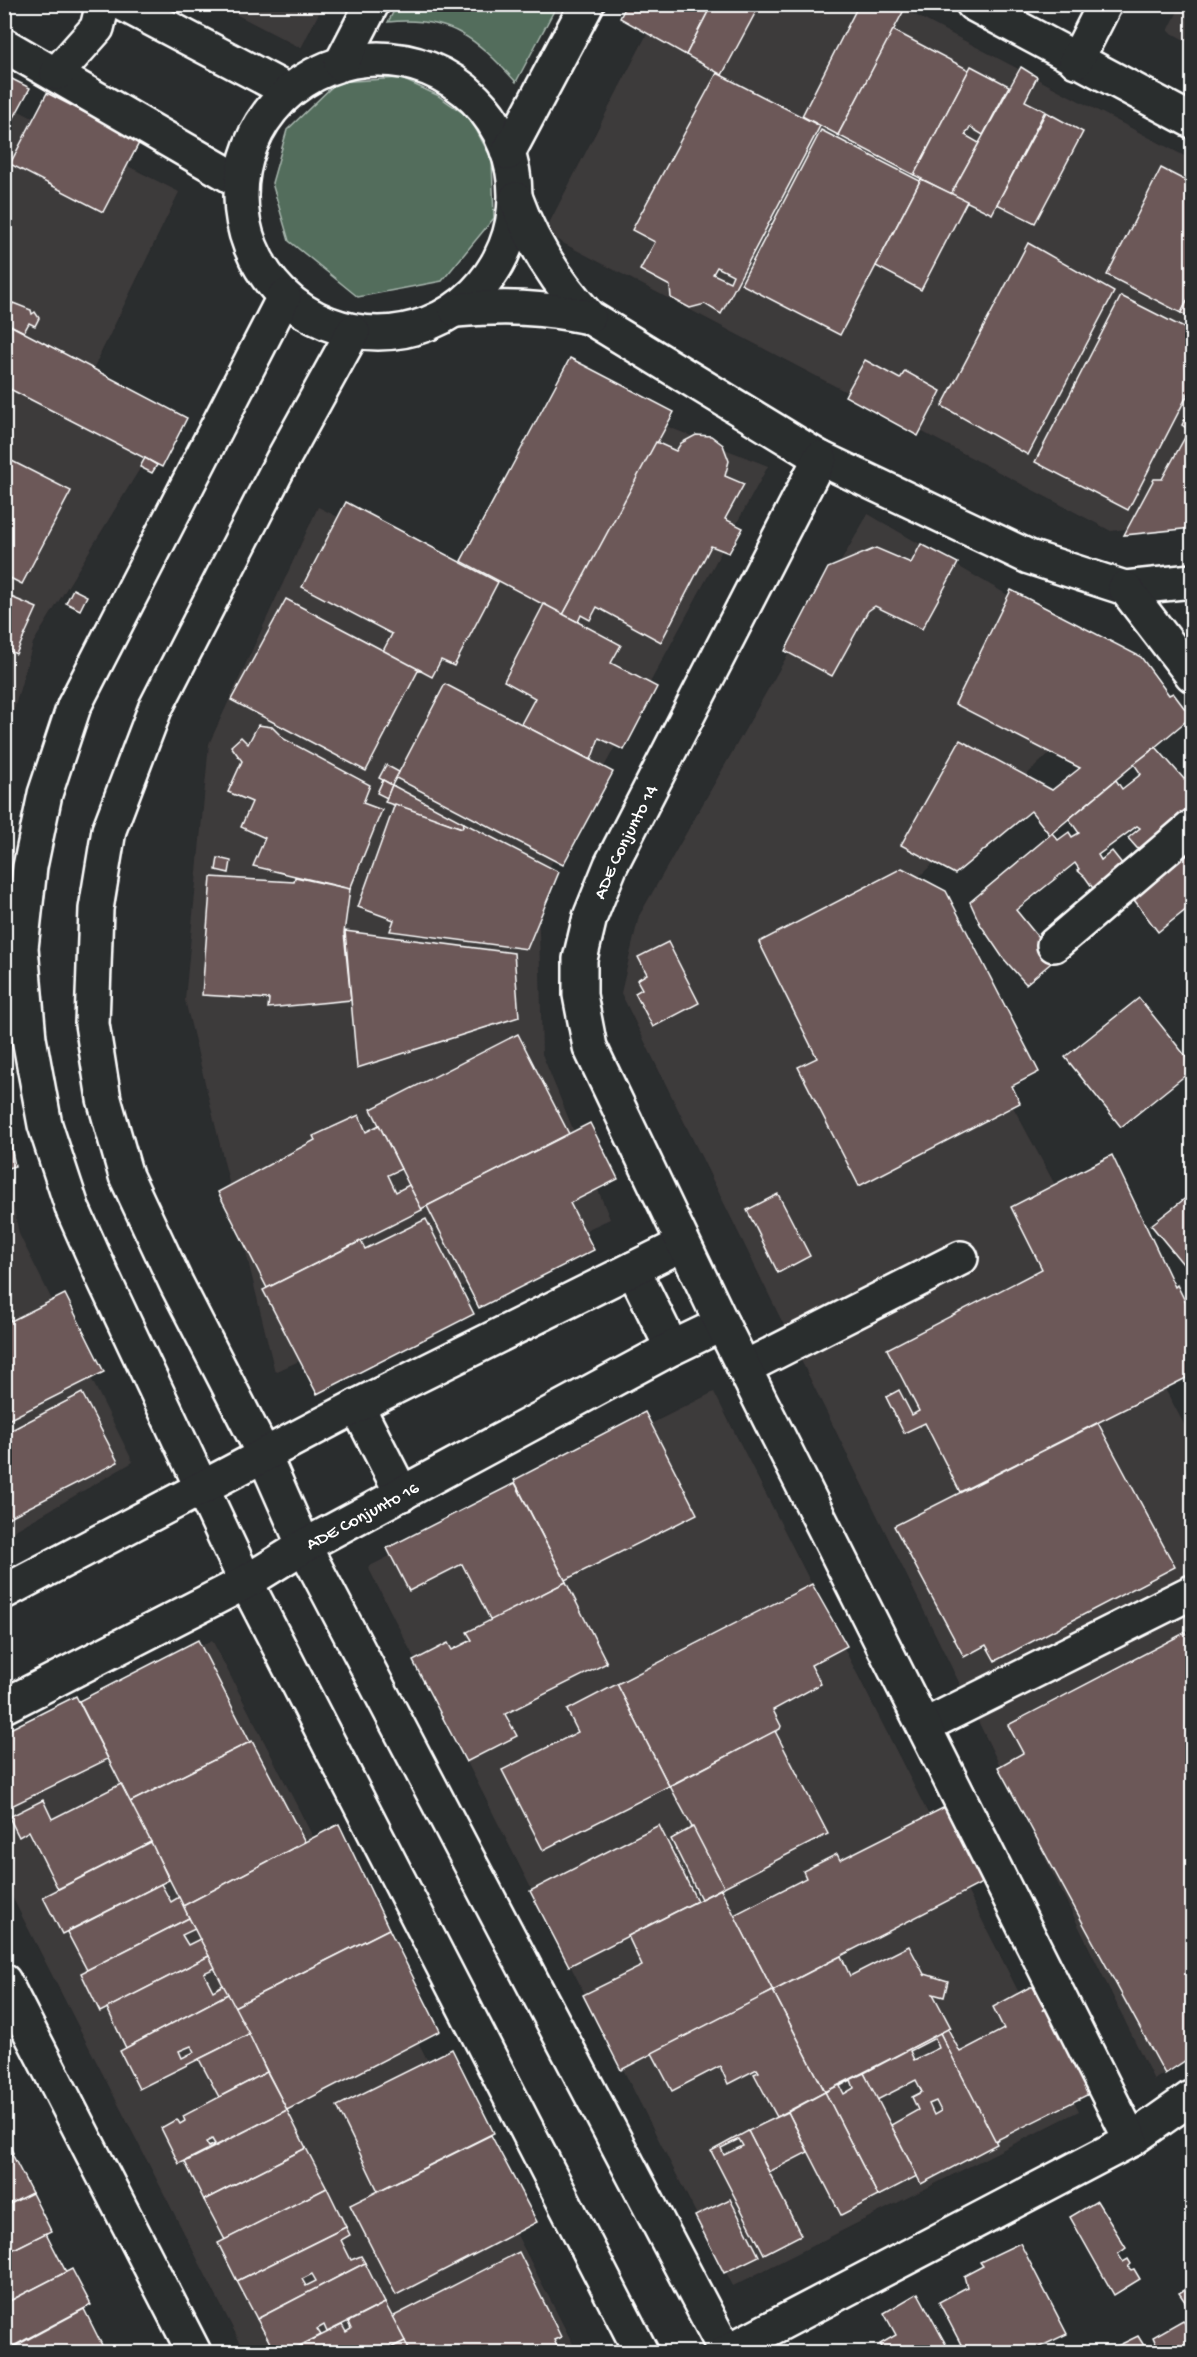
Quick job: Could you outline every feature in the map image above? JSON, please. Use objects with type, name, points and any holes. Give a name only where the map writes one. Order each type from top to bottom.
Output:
[{"type":"street","points":[[57,73],[97,28],[103,4]]},
{"type":"street","points":[[123,4],[290,91]]},
{"type":"street","points":[[341,64],[372,4]]},
{"type":"street","points":[[508,153],[587,4]]},
{"type":"street","points":[[973,4],[1192,121]]},
{"type":"street","points":[[1076,61],[1105,4]]},
{"type":"street","points":[[4,45],[57,73],[241,182]]},
{"type":"street","points":[[516,198],[508,241],[488,280],[456,310],[424,326],[388,334],[352,332],[316,319],[284,297],[259,264],[244,224],[241,182],[249,148],[266,117],[290,91],[314,74],[341,64],[382,58],[433,71],[460,86],[489,116],[508,153],[516,198],[527,230],[562,287],[589,317],[820,458],[1029,557],[1125,588],[1192,581]]},
{"type":"street","points":[[284,297],[74,706],[45,795],[30,867],[21,948],[29,1038],[45,1125],[73,1210],[201,1487],[246,1582],[640,2352]]},
{"type":"street","points":[[456,310],[505,306],[542,308],[589,317]]},
{"type":"street","points":[[352,332],[283,459],[155,709],[109,830],[96,909],[92,1024],[104,1098],[126,1176],[176,1283],[264,1455],[304,1546],[726,2352],[1131,2140],[1192,2097]]},
{"type":"street","name":"ADE Conjunto 14","points":[[820,458],[611,865],[590,917],[580,960],[580,995],[590,1047],[683,1244],[1131,2140]]},
{"type":"street","points":[[1125,588],[1192,675]]},
{"type":"street","points":[[1054,945],[1192,827]]},
{"type":"street","points":[[4,1592],[357,1406],[683,1244]]},
{"type":"street","points":[[744,1368],[961,1258]]},
{"type":"street","points":[[633,1269],[672,1348]]},
{"type":"street","name":"ADE Conjunto 16","points":[[4,1706],[246,1582],[304,1546],[672,1348],[722,1324]]},
{"type":"street","points":[[357,1406],[402,1494]]},
{"type":"street","points":[[924,1726],[1192,1592]]},
{"type":"street","points":[[4,1981],[194,2352]]},
{"type":"shaded area","points":[[218,5],[323,5],[301,48]]},
{"type":"shaded area","points":[[662,5],[896,5],[1192,160],[1192,520],[1111,531],[544,233]]},
{"type":"shaded area","points":[[1181,5],[1192,5],[1192,44],[1168,31]]},
{"type":"shaded area","points":[[5,104],[179,192],[94,367],[166,426],[33,643],[5,741]]},
{"type":"shaded area","points":[[566,387],[768,466],[538,888],[542,1054],[610,1219],[275,1372],[185,1000],[209,744],[318,507],[469,583]]},
{"type":"shaded area","points":[[868,514],[1137,670],[904,891],[917,929],[1192,1439],[1192,2053],[1154,2080],[621,993],[639,916]]},
{"type":"shaded area","points":[[4,1160],[19,1234],[133,1462],[5,1536]]},
{"type":"shaded area","points":[[714,1392],[1079,2111],[733,2286],[368,1567]]},
{"type":"shaded area","points":[[212,1640],[577,2352],[245,2352],[5,1883],[5,1746]]},
{"type":"green space","points":[[397,4],[557,5],[516,82],[488,53],[461,33],[429,23],[388,22]]},
{"type":"green space","points":[[400,78],[437,95],[470,118],[492,160],[494,218],[442,281],[358,297],[289,241],[272,183],[287,130],[337,82]]},
{"type":"building","points":[[627,4],[712,4],[686,55],[620,18]]},
{"type":"building","points":[[712,4],[760,4],[722,75],[686,55]]},
{"type":"building","points":[[859,4],[893,4],[904,10],[838,135],[802,116]]},
{"type":"building","points":[[893,30],[969,70],[914,175],[838,135]]},
{"type":"building","points":[[971,66],[1009,86],[983,135],[970,127],[965,135],[979,143],[951,194],[914,175]]},
{"type":"building","points":[[1021,67],[1037,77],[1025,101],[1045,111],[992,214],[951,194]]},
{"type":"building","points":[[717,73],[820,126],[721,314],[705,304],[690,308],[671,298],[670,286],[640,270],[655,242],[632,230]],"holes":[[[717,267],[733,275],[730,282],[713,274]]]},
{"type":"building","points":[[4,75],[30,88],[4,136]]},
{"type":"building","points":[[47,93],[140,141],[103,212],[10,164]]},
{"type":"building","points":[[1046,112],[1083,132],[1035,223],[997,204]]},
{"type":"building","points":[[821,130],[920,181],[840,335],[741,284]]},
{"type":"building","points":[[1161,168],[1192,184],[1192,292],[1181,313],[1107,275]]},
{"type":"building","points":[[921,179],[967,201],[921,290],[876,266]]},
{"type":"building","points":[[1028,243],[1114,292],[1028,455],[942,406]]},
{"type":"building","points":[[1192,292],[1192,319],[1181,313]]},
{"type":"building","points":[[1121,296],[1192,332],[1192,386],[1128,510],[1035,462]]},
{"type":"building","points":[[13,303],[31,310],[32,314],[35,312],[39,318],[35,326],[29,323],[24,332],[4,322]]},
{"type":"building","points":[[4,322],[187,418],[162,467],[4,386]]},
{"type":"building","points":[[570,358],[674,412],[563,615],[461,561]]},
{"type":"building","points":[[865,360],[900,379],[905,371],[941,391],[918,436],[845,396]]},
{"type":"building","points":[[1192,405],[1192,528],[1124,535],[1154,479],[1162,479],[1189,430],[1182,425]]},
{"type":"building","points":[[696,435],[711,436],[723,445],[729,461],[725,476],[744,484],[725,519],[743,528],[729,553],[711,546],[661,642],[597,607],[590,620],[581,615],[578,622],[563,615],[656,442],[676,451],[681,443]]},
{"type":"building","points":[[4,457],[71,491],[22,584],[4,575]]},
{"type":"building","points":[[145,458],[157,465],[152,473],[140,467]]},
{"type":"building","points":[[346,502],[498,582],[454,666],[441,660],[432,677],[383,651],[392,634],[302,587]]},
{"type":"building","points":[[921,544],[958,563],[922,629],[875,606],[868,611],[832,676],[785,651],[828,568],[876,548],[911,563]]},
{"type":"building","points":[[73,589],[87,596],[80,610],[66,603]]},
{"type":"building","points":[[1011,590],[1141,657],[1169,695],[1173,693],[1191,717],[1050,835],[1031,811],[955,874],[901,845],[960,740],[1052,790],[1080,768],[955,704]]},
{"type":"building","points":[[4,594],[37,608],[16,654],[4,648]]},
{"type":"building","points":[[286,599],[422,671],[418,671],[366,771],[231,700]]},
{"type":"building","points":[[544,604],[621,645],[611,663],[657,687],[624,750],[599,738],[591,760],[521,724],[535,698],[504,681]]},
{"type":"building","points":[[445,684],[613,772],[563,865],[396,778]]},
{"type":"building","points":[[258,725],[272,727],[284,739],[370,785],[363,803],[382,810],[350,889],[253,866],[265,838],[241,827],[252,802],[228,792],[242,761],[231,746],[241,737],[248,744]]},
{"type":"building","points":[[1156,747],[1184,779],[1189,775],[1192,779],[1192,815],[1144,856],[1128,838],[1140,828],[1137,826],[1098,855],[1101,860],[1112,851],[1127,870],[1097,894],[1077,870],[1079,869],[1075,863],[1016,910],[1056,959],[1026,984],[1003,958],[980,924],[970,902],[1052,833],[1058,840],[1069,832],[1072,837],[1079,833],[1069,819],[1116,780],[1122,789],[1141,774],[1134,764]]},
{"type":"building","points":[[386,765],[399,772],[392,785],[379,778]]},
{"type":"building","points":[[383,780],[392,785],[387,798],[377,793]]},
{"type":"building","points":[[392,785],[464,823],[462,828],[385,802]]},
{"type":"building","points":[[395,804],[462,828],[464,823],[559,872],[527,949],[390,931],[394,920],[358,907]]},
{"type":"building","points":[[1192,846],[1192,910],[1190,912],[1187,909],[1158,932],[1132,897]]},
{"type":"building","points":[[218,858],[231,861],[229,873],[216,870]]},
{"type":"building","points":[[902,868],[946,891],[1039,1072],[1012,1086],[1020,1103],[859,1186],[798,1067],[817,1058],[759,942]]},
{"type":"building","points":[[211,877],[294,882],[295,877],[350,889],[344,933],[351,1000],[268,1008],[269,999],[202,995]]},
{"type":"building","points":[[345,931],[514,953],[519,1017],[357,1068]]},
{"type":"building","points":[[668,942],[699,1003],[653,1027],[635,993],[642,989],[637,980],[647,974],[638,957]]},
{"type":"building","points":[[1139,998],[1192,1064],[1192,1070],[1121,1127],[1065,1057]]},
{"type":"building","points":[[518,1034],[569,1134],[421,1209],[371,1109]]},
{"type":"building","points":[[4,1112],[15,1166],[4,1169]]},
{"type":"building","points":[[359,1115],[366,1132],[379,1125],[401,1169],[388,1175],[396,1192],[409,1185],[422,1210],[267,1288],[218,1192],[315,1140],[313,1136]]},
{"type":"building","points":[[590,1123],[618,1179],[570,1203],[594,1250],[479,1308],[427,1206]]},
{"type":"building","points":[[1112,1155],[1175,1287],[1177,1285],[1192,1315],[1192,1375],[960,1492],[925,1423],[904,1433],[886,1397],[899,1390],[912,1415],[919,1411],[887,1349],[1042,1269],[1011,1207]]},
{"type":"building","points":[[1192,1193],[1192,1257],[1183,1264],[1151,1225]]},
{"type":"building","points":[[778,1194],[810,1256],[778,1273],[747,1210]]},
{"type":"building","points":[[426,1219],[474,1314],[317,1394],[263,1290],[361,1241],[365,1249]]},
{"type":"building","points":[[65,1294],[104,1372],[4,1422],[4,1322],[10,1319],[11,1321]]},
{"type":"building","points":[[82,1393],[118,1462],[4,1520],[4,1434]]},
{"type":"building","points":[[645,1412],[697,1514],[565,1580],[514,1480]]},
{"type":"building","points":[[1098,1423],[1175,1567],[995,1661],[986,1645],[964,1657],[894,1526]]},
{"type":"building","points":[[515,1483],[566,1582],[491,1621],[462,1564],[409,1591],[387,1548]]},
{"type":"building","points":[[566,1582],[607,1663],[505,1714],[517,1736],[466,1762],[413,1661],[448,1643],[452,1650],[472,1640],[467,1632]]},
{"type":"building","points":[[812,1584],[847,1646],[811,1665],[821,1684],[773,1710],[781,1726],[780,1729],[669,1786],[617,1684]]},
{"type":"building","points":[[1192,1629],[1192,2056],[1165,2074],[998,1767],[1023,1753],[1008,1725]]},
{"type":"building","points":[[198,1640],[250,1742],[130,1802],[79,1701]]},
{"type":"building","points":[[617,1684],[669,1786],[543,1850],[502,1770],[578,1732],[567,1710]]},
{"type":"building","points":[[76,1696],[108,1759],[5,1809],[9,1817],[4,1819],[4,1732]]},
{"type":"building","points":[[775,1731],[828,1834],[724,1887],[670,1786]]},
{"type":"building","points":[[252,1741],[305,1842],[183,1906],[130,1802]]},
{"type":"building","points":[[121,1784],[151,1842],[58,1889],[29,1831],[19,1837],[9,1817],[43,1800],[52,1819]]},
{"type":"building","points":[[947,1806],[986,1881],[773,1991],[734,1915],[806,1878],[803,1871],[837,1854],[840,1860]]},
{"type":"building","points":[[339,1824],[389,1929],[234,2007],[183,1906]]},
{"type":"building","points":[[659,1825],[697,1901],[569,1966],[530,1891]]},
{"type":"building","points":[[693,1827],[724,1887],[701,1899],[671,1839]]},
{"type":"building","points":[[151,1842],[169,1880],[62,1934],[43,1897]]},
{"type":"building","points":[[161,1884],[171,1902],[179,1897],[189,1918],[87,1970],[67,1932]]},
{"type":"building","points":[[721,1889],[773,1991],[621,2070],[583,1995],[642,1966],[628,1936]]},
{"type":"building","points":[[189,1918],[195,1929],[182,1935],[188,1945],[200,1939],[209,1956],[100,2012],[81,1973]]},
{"type":"building","points":[[389,1929],[440,2031],[287,2110],[234,2007]]},
{"type":"building","points":[[909,1946],[925,1976],[925,1974],[948,1981],[944,1997],[933,1994],[951,2028],[825,2092],[773,1991],[841,1956],[850,1976]]},
{"type":"building","points":[[209,1956],[215,1968],[204,1973],[213,1991],[223,1985],[228,1994],[126,2048],[107,2008]]},
{"type":"building","points":[[1033,1987],[1044,2008],[1042,2011],[1048,2007],[1091,2093],[995,2141],[940,2033],[948,2029],[960,2052],[1004,2029],[993,2007]]},
{"type":"building","points":[[773,1991],[825,2092],[777,2117],[754,2074],[759,2072],[757,2069],[728,2084],[720,2066],[672,2091],[652,2053]]},
{"type":"building","points":[[228,1994],[249,2034],[139,2089],[120,2051]],"holes":[[[191,2046],[194,2052],[182,2058],[179,2051]]]},
{"type":"building","points":[[940,2033],[997,2144],[921,2184],[891,2125],[918,2110],[912,2097],[922,2092],[916,2080],[877,2100],[864,2073]],"holes":[[[935,2038],[939,2048],[914,2060],[910,2051]],[[936,2101],[941,2111],[934,2115],[929,2104]]]},
{"type":"building","points":[[249,2034],[267,2072],[219,2097],[199,2059]]},
{"type":"building","points":[[452,2049],[494,2133],[378,2191],[337,2106]]},
{"type":"building","points":[[267,2072],[287,2110],[179,2164],[161,2128],[177,2119],[180,2124],[185,2121],[183,2116]],"holes":[[[212,2139],[215,2144],[209,2147],[206,2142]]]},
{"type":"building","points":[[864,2073],[917,2176],[878,2196],[825,2092]],"holes":[[[851,2080],[854,2088],[844,2094],[840,2086]]]},
{"type":"building","points":[[825,2092],[878,2196],[841,2215],[788,2112]]},
{"type":"building","points":[[287,2110],[306,2148],[204,2200],[185,2162]]},
{"type":"building","points":[[788,2112],[808,2152],[769,2172],[748,2131]]},
{"type":"building","points":[[748,2131],[801,2235],[764,2254],[711,2151]],"holes":[[[739,2139],[743,2146],[724,2155],[721,2148]]]},
{"type":"building","points":[[491,2135],[537,2222],[396,2295],[350,2205]]},
{"type":"building","points":[[4,2136],[13,2153],[4,2158]]},
{"type":"building","points":[[306,2148],[327,2188],[225,2240],[204,2200]]},
{"type":"building","points":[[12,2154],[32,2193],[4,2207],[4,2158]]},
{"type":"building","points":[[327,2188],[346,2227],[237,2281],[218,2243]]},
{"type":"building","points":[[32,2193],[51,2231],[4,2254],[4,2207]]},
{"type":"building","points":[[730,2199],[759,2256],[724,2273],[695,2216]]},
{"type":"building","points":[[1097,2201],[1126,2248],[1118,2254],[1123,2262],[1128,2259],[1131,2264],[1128,2267],[1131,2270],[1134,2269],[1140,2279],[1114,2295],[1070,2217]]},
{"type":"building","points":[[346,2227],[350,2235],[341,2240],[351,2260],[361,2256],[365,2263],[257,2319],[237,2281]],"holes":[[[312,2274],[316,2281],[306,2286],[302,2279]]]},
{"type":"building","points":[[46,2233],[66,2272],[4,2304],[4,2254]]},
{"type":"building","points":[[1020,2243],[1067,2334],[1029,2352],[965,2352],[939,2302],[967,2287],[964,2276],[983,2266],[980,2262]]},
{"type":"building","points":[[519,2252],[561,2337],[554,2340],[560,2352],[410,2352],[392,2317]]},
{"type":"building","points":[[365,2263],[385,2303],[327,2332],[324,2325],[317,2329],[321,2335],[288,2352],[275,2352],[257,2319]]},
{"type":"building","points":[[72,2269],[91,2305],[4,2351],[4,2304]]},
{"type":"building","points":[[1187,2288],[1192,2292],[1192,2312],[1179,2293]]},
{"type":"building","points":[[918,2293],[950,2352],[885,2352],[880,2344],[896,2335],[884,2313]]},
{"type":"building","points":[[385,2303],[405,2341],[382,2352],[331,2352],[329,2347],[323,2350],[324,2352],[288,2352],[342,2325],[346,2332],[351,2329],[348,2322]]},
{"type":"building","points":[[84,2309],[104,2349],[97,2352],[4,2352]]},
{"type":"building","points":[[1183,2320],[1192,2335],[1192,2352],[1148,2352],[1146,2350],[1156,2344],[1153,2337]]},
{"type":"building","points":[[1138,2336],[1148,2352],[1105,2352]]},
{"type":"building","points":[[405,2341],[410,2352],[382,2352]]}]
